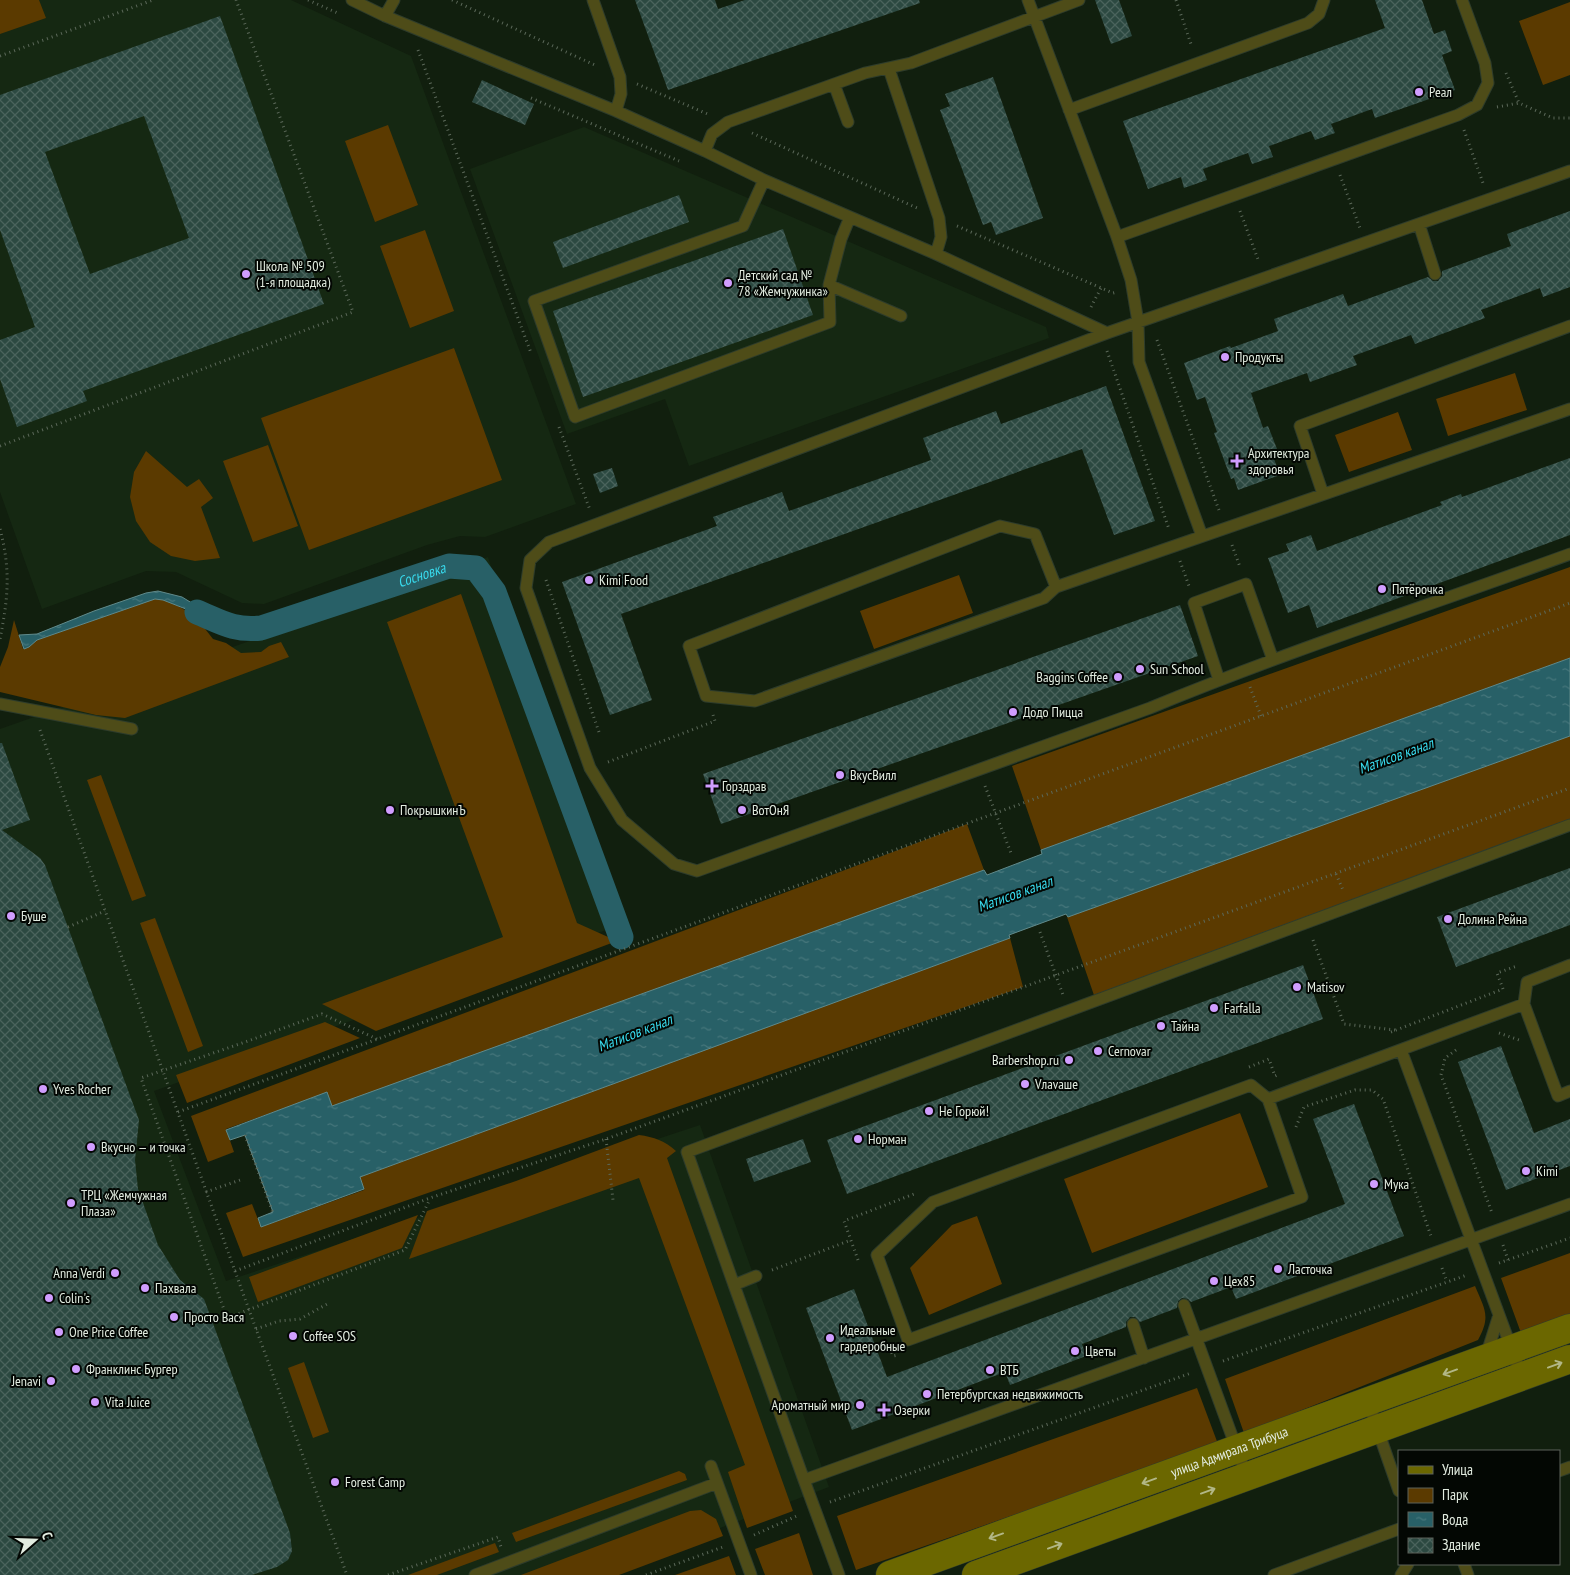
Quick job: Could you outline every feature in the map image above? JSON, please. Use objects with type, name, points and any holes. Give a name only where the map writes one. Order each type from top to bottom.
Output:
[{"type":"street","name":"улица Адмирала Трибуца","points":[[890,1575],[1570,1328]]},
{"type":"street","name":"улица Адмирала Трибуца","points":[[976,1575],[1570,1359]]},
{"type":"lane","points":[[352,0],[385,16],[616,111],[764,180],[936,254],[1107,333]]},
{"type":"lane","points":[[385,16],[394,0]]},
{"type":"lane","points":[[594,0],[620,77],[621,94],[616,111]]},
{"type":"lane","points":[[1028,0],[1117,237],[1133,286],[1138,322],[1139,362],[1202,536]]},
{"type":"lane","points":[[705,151],[712,134],[728,122],[865,73],[911,63],[1079,0]]},
{"type":"lane","points":[[1069,110],[1308,23],[1319,14],[1324,0]]},
{"type":"lane","points":[[1117,237],[1449,118],[1477,105],[1488,83],[1485,63],[1462,0]]},
{"type":"lane","points":[[889,69],[939,218],[941,237],[936,254]]},
{"type":"lane","points":[[834,84],[848,122]]},
{"type":"lane","points":[[1570,171],[1107,333],[549,542],[530,560],[526,588],[590,768],[622,820],[674,864],[697,870],[1150,708],[1244,670],[1570,554]]},
{"type":"lane","points":[[764,180],[742,226],[534,300],[575,417],[830,322],[829,285],[841,239],[850,217]]},
{"type":"lane","points":[[1419,224],[1435,274]]},
{"type":"lane","points":[[829,285],[901,316]]},
{"type":"lane","points":[[1323,494],[1300,426],[1570,326]]},
{"type":"lane","points":[[1056,587],[1035,534],[1000,526],[689,646],[706,696],[755,701],[1044,598],[1056,587],[1570,409]]},
{"type":"lane","points":[[1219,680],[1194,603],[1246,584],[1273,660]]},
{"type":"lane","points":[[0,704],[132,728]]},
{"type":"lane","points":[[839,1575],[687,1152],[1570,825]]},
{"type":"lane","points":[[1570,966],[1527,982],[1524,1004],[1558,1096],[1570,1091]]},
{"type":"lane","points":[[1268,1099],[1524,1004]]},
{"type":"lane","points":[[1400,1050],[1522,1377]]},
{"type":"lane","points":[[1251,1085],[1268,1099],[1302,1197],[908,1340],[876,1255],[933,1202],[1251,1085]]},
{"type":"lane","points":[[804,1480],[1570,1204]]},
{"type":"lane","points":[[734,1285],[756,1276]]},
{"type":"lane","points":[[1184,1305],[1247,1477]]},
{"type":"lane","points":[[1486,1359],[1499,1315]]},
{"type":"lane","points":[[1132,1324],[1144,1358]]},
{"type":"lane","points":[[1368,1402],[1398,1488]]},
{"type":"lane","points":[[711,1466],[751,1575]]},
{"type":"lane","points":[[475,1575],[717,1483]]},
{"type":"lane","points":[[1274,1575],[1398,1529]]},
{"type":"path","points":[[0,56],[153,0]]},
{"type":"path","points":[[0,446],[353,312],[236,0]]},
{"type":"path","points":[[452,0],[620,77],[728,122],[939,218],[1113,293],[1120,291]]},
{"type":"path","points":[[1176,0],[1198,63]]},
{"type":"path","points":[[421,58],[532,356]]},
{"type":"path","points":[[1492,107],[1519,103],[1552,118],[1570,118]]},
{"type":"path","points":[[1471,124],[1464,129],[1484,186]]},
{"type":"path","points":[[1348,195],[1357,220]]},
{"type":"path","points":[[1247,228],[1258,260]]},
{"type":"path","points":[[1090,309],[1101,288]]},
{"type":"path","points":[[1155,333],[1222,519]]},
{"type":"path","points":[[1107,349],[1172,537]]},
{"type":"path","points":[[557,422],[595,524]]},
{"type":"path","points":[[0,529],[4,543],[8,575],[6,608],[0,639]]},
{"type":"path","points":[[1229,538],[1246,584]]},
{"type":"path","points":[[1178,556],[1194,603]]},
{"type":"path","points":[[545,578],[602,743]]},
{"type":"path","points":[[178,1112],[1570,603]]},
{"type":"path","points":[[1244,670],[1261,716]]},
{"type":"path","points":[[590,768],[715,721],[706,696]]},
{"type":"path","points":[[32,710],[249,1310],[348,1575]]},
{"type":"path","points":[[979,768],[1011,854]]},
{"type":"path","points":[[235,1271],[430,1198],[606,1139],[1570,788]]},
{"type":"path","points":[[68,927],[105,911]]},
{"type":"path","points":[[1307,922],[1344,1024],[1396,1030]]},
{"type":"path","points":[[1040,932],[1055,975]]},
{"type":"path","points":[[1386,1034],[1503,989],[1497,973],[1524,963]]},
{"type":"path","points":[[377,1039],[322,1014],[248,1042],[141,1078],[227,1318],[405,1250],[430,1198]]},
{"type":"path","points":[[1498,1032],[1524,1041]]},
{"type":"path","points":[[1459,1047],[1445,1058],[1442,1075],[1508,1260]]},
{"type":"path","points":[[1242,1070],[1269,1059],[1275,1076],[1285,1072]]},
{"type":"path","points":[[1295,1128],[1304,1107],[1355,1090],[1372,1090],[1383,1099],[1447,1282]]},
{"type":"path","points":[[245,1135],[273,1213]]},
{"type":"path","points":[[606,1139],[613,1200]]},
{"type":"path","points":[[206,1192],[242,1179]]},
{"type":"path","points":[[861,1267],[844,1221],[918,1193]]},
{"type":"path","points":[[646,1575],[739,1541],[814,1508],[1570,1238]]},
{"type":"path","points":[[756,1276],[851,1240]]},
{"type":"path","points":[[256,1329],[279,1321],[300,1319],[329,1304]]},
{"type":"path","points":[[890,1347],[893,1356],[902,1353]]},
{"type":"path","points":[[388,1575],[498,1536],[502,1550]]},
{"type":"shaded area","name":"Школа № 509 (1-я площадка)","points":[[0,0],[291,0],[411,56],[576,504],[485,537],[460,536],[427,545],[264,604],[242,603],[176,572],[146,571],[42,609],[0,492]]},
{"type":"shaded area","name":"Детский сад № 78 «Жемчужинка»","points":[[584,127],[1046,327],[1049,338],[689,466],[665,399],[567,434],[470,169]]},
{"type":"shaded area","points":[[488,557],[609,929],[154,1091],[226,1281],[700,1125],[829,1487],[595,1575],[0,1575],[0,729]]},
{"type":"green space","points":[[0,0],[39,0],[46,18],[0,34]]},
{"type":"green space","points":[[1570,2],[1570,75],[1543,85],[1519,21]]},
{"type":"green space","points":[[388,125],[418,205],[375,222],[345,141]]},
{"type":"green space","points":[[425,230],[454,311],[410,328],[380,246]]},
{"type":"green space","points":[[454,348],[502,480],[309,550],[261,418]]},
{"type":"green space","points":[[1515,373],[1527,410],[1448,436],[1436,399]]},
{"type":"green space","points":[[1398,412],[1412,450],[1349,472],[1335,435]]},
{"type":"green space","points":[[268,445],[298,526],[253,542],[223,461]]},
{"type":"green space","points":[[146,451],[187,487],[199,479],[213,498],[201,507],[220,558],[195,561],[171,556],[150,542],[136,521],[130,497],[134,472]]},
{"type":"green space","points":[[1570,567],[1570,658],[1041,850],[1012,766]]},
{"type":"green space","points":[[959,575],[973,613],[874,649],[860,611]]},
{"type":"green space","points":[[461,594],[577,923],[617,941],[376,1031],[322,1004],[503,937],[387,622]]},
{"type":"green space","points":[[155,599],[163,599],[195,616],[213,639],[226,643],[241,653],[261,652],[269,646],[281,642],[289,657],[125,718],[96,715],[0,692],[0,667],[8,647],[14,620],[23,649],[29,647],[37,640]]},
{"type":"green space","points":[[1570,736],[1570,825],[1096,1001],[1067,917]]},
{"type":"green space","points":[[101,775],[146,896],[132,901],[87,780]]},
{"type":"green space","points":[[967,824],[984,870],[332,1107],[327,1093],[226,1129],[234,1152],[208,1162],[191,1116]]},
{"type":"green space","points":[[155,918],[203,1046],[188,1052],[140,923]]},
{"type":"green space","points":[[1010,938],[1023,987],[243,1257],[226,1213],[252,1204],[261,1227],[364,1190],[359,1177]]},
{"type":"green space","points":[[325,1022],[360,1038],[187,1103],[176,1075]]},
{"type":"green space","points":[[1240,1113],[1268,1187],[1092,1253],[1064,1179]]},
{"type":"green space","points":[[639,1135],[659,1140],[676,1151],[667,1158],[793,1511],[747,1528],[728,1472],[745,1465],[639,1178],[409,1259],[427,1211],[516,1181]]},
{"type":"green space","points":[[418,1215],[402,1248],[258,1302],[249,1277]]},
{"type":"green space","points":[[977,1216],[1002,1284],[929,1315],[910,1268],[952,1225]]},
{"type":"green space","points":[[1570,1253],[1570,1315],[1521,1333],[1501,1278]]},
{"type":"green space","points":[[1475,1286],[1485,1313],[1484,1325],[1478,1340],[1244,1433],[1225,1379]]},
{"type":"green space","points":[[304,1362],[329,1432],[313,1438],[288,1368]]},
{"type":"green space","points":[[1197,1388],[1218,1444],[856,1570],[837,1516]]},
{"type":"green space","points":[[679,1471],[685,1474],[687,1480],[516,1542],[512,1533]]},
{"type":"green space","points":[[701,1510],[716,1519],[723,1536],[619,1575],[521,1575],[690,1511]]},
{"type":"green space","points":[[799,1533],[813,1575],[765,1575],[755,1549]]},
{"type":"green space","points":[[495,1543],[499,1552],[437,1575],[408,1575]]},
{"type":"green space","points":[[729,1556],[736,1575],[675,1575]]},
{"type":"water","points":[[158,591],[182,597],[229,626],[163,600],[155,599],[37,640],[24,649],[19,635],[37,634],[94,611],[146,593]]},
{"type":"water","name":"Матисов канал","points":[[1570,658],[1570,736],[1068,917],[1066,914],[1009,935],[1010,938],[360,1177],[364,1189],[261,1227],[258,1218],[273,1212],[245,1135],[230,1140],[226,1130],[327,1092],[332,1106],[984,870],[987,875],[1042,854],[1041,850]]},
{"type":"building","points":[[635,0],[715,0],[718,9],[745,0],[919,0],[920,3],[668,90]]},
{"type":"building","points":[[1095,0],[1119,0],[1132,36],[1111,44]]},
{"type":"building","points":[[1375,0],[1422,0],[1434,34],[1445,30],[1452,51],[1442,55],[1455,90],[1375,118],[1372,109],[1331,124],[1335,133],[1315,140],[1311,131],[1269,146],[1273,157],[1252,164],[1248,153],[1203,169],[1207,180],[1184,188],[1181,177],[1148,189],[1123,121],[1385,28]]},
{"type":"building","points":[[220,16],[324,304],[83,391],[87,401],[17,427],[0,379],[0,340],[35,327],[0,230],[0,95]],"holes":[[[144,116],[189,238],[90,274],[45,152]]]},
{"type":"building","points":[[993,77],[1043,218],[996,235],[991,222],[983,225],[940,110],[950,106],[945,94]]},
{"type":"building","points":[[482,80],[534,104],[525,125],[472,102]]},
{"type":"building","points":[[679,195],[689,222],[563,268],[553,242]]},
{"type":"building","points":[[1570,211],[1570,287],[1543,297],[1540,288],[1481,310],[1485,318],[1415,344],[1411,335],[1353,356],[1357,365],[1310,382],[1307,373],[1251,393],[1263,428],[1268,426],[1277,449],[1271,451],[1280,475],[1238,490],[1234,478],[1231,479],[1214,433],[1217,432],[1205,397],[1197,400],[1184,363],[1278,331],[1274,319],[1343,294],[1348,306],[1428,277],[1433,281],[1438,281],[1442,276],[1442,271],[1511,246],[1507,234]]},
{"type":"building","points":[[783,229],[813,315],[583,397],[553,311]]},
{"type":"building","points":[[1106,386],[1155,521],[1114,535],[1082,449],[621,614],[652,700],[610,715],[562,582],[717,526],[713,517],[782,492],[789,511],[931,460],[923,438],[996,411],[1001,424]]},
{"type":"building","points":[[1570,458],[1570,535],[1317,628],[1309,605],[1288,613],[1268,558],[1289,551],[1286,544],[1311,535],[1317,551],[1442,505],[1440,502],[1461,494],[1462,497]]},
{"type":"building","points":[[612,468],[618,486],[600,493],[593,474]]},
{"type":"building","points":[[1180,605],[1198,656],[721,824],[703,774]]},
{"type":"building","name":"ТРЦ «Жемчужная Плаза»","points":[[0,743],[2,743],[30,820],[2,830],[40,858],[45,865],[139,1120],[135,1160],[138,1189],[158,1245],[180,1280],[204,1299],[290,1533],[292,1551],[288,1560],[277,1567],[252,1575],[0,1575]]},
{"type":"building","points":[[1570,868],[1570,925],[1456,967],[1437,917]]},
{"type":"building","points":[[1303,965],[1323,1019],[847,1194],[827,1140]]},
{"type":"building","points":[[1501,1046],[1534,1133],[1570,1119],[1570,1166],[1506,1190],[1458,1062]]},
{"type":"building","points":[[1354,1104],[1404,1236],[1236,1299],[1231,1287],[1191,1302],[1188,1299],[1182,1298],[1178,1301],[1177,1308],[1140,1322],[1135,1317],[1130,1317],[1126,1322],[1126,1327],[1082,1344],[1086,1356],[1010,1385],[1005,1372],[852,1430],[806,1308],[854,1289],[887,1377],[1345,1204],[1313,1119]]},
{"type":"building","points":[[803,1139],[811,1162],[754,1182],[746,1159]]},
{"type":"waterway","name":"Сосновка","points":[[197,612],[235,627],[261,628],[449,566],[476,568],[494,592],[621,937]]},
{"type":"place","name":"Реал","points":[[1419,92]]},
{"type":"place","name":"Школа № 509 (1-я площадка)","points":[[246,274]]},
{"type":"place","name":"Детский сад № 78 «Жемчужинка»","points":[[728,283]]},
{"type":"place","name":"Продукты","points":[[1225,357]]},
{"type":"place","name":"Архитектура здоровья","points":[[1237,461]]},
{"type":"place","name":"Kimi Food","points":[[589,580]]},
{"type":"place","name":"Пятёрочка","points":[[1382,589]]},
{"type":"place","name":"Sun School","points":[[1140,669]]},
{"type":"place","name":"Baggins Coffee","points":[[1118,677]]},
{"type":"place","name":"Додо Пицца","points":[[1013,712]]},
{"type":"place","name":"ВкусВилл","points":[[840,775]]},
{"type":"place","name":"Горздрав","points":[[712,786]]},
{"type":"place","name":"ПокрышкинЪ","points":[[390,810]]},
{"type":"place","name":"ВотОнЯ","points":[[742,810]]},
{"type":"place","name":"Буше","points":[[11,916]]},
{"type":"place","name":"Долина Рейна","points":[[1448,919]]},
{"type":"place","name":"Matisov","points":[[1297,987]]},
{"type":"place","name":"Farfalla","points":[[1214,1008]]},
{"type":"place","name":"Тайна","points":[[1161,1026]]},
{"type":"place","name":"Cernovar","points":[[1098,1051]]},
{"type":"place","name":"Barbershop.ru","points":[[1069,1060]]},
{"type":"place","name":"Vлаvаше","points":[[1025,1084]]},
{"type":"place","name":"Yves Rocher","points":[[43,1089]]},
{"type":"place","name":"Не Горюй!","points":[[929,1111]]},
{"type":"place","name":"Норман","points":[[858,1139]]},
{"type":"place","name":"Вкусно — и точка","points":[[91,1147]]},
{"type":"place","name":"Kimi","points":[[1526,1171]]},
{"type":"place","name":"Мука","points":[[1374,1184]]},
{"type":"place","name":"ТРЦ «Жемчужная Плаза»","points":[[71,1203]]},
{"type":"place","name":"Ласточка","points":[[1278,1269]]},
{"type":"place","name":"Anna Verdi","points":[[115,1273]]},
{"type":"place","name":"Цех85","points":[[1214,1281]]},
{"type":"place","name":"Пахвала","points":[[145,1288]]},
{"type":"place","name":"Colin's","points":[[49,1298]]},
{"type":"place","name":"Просто Вася","points":[[174,1317]]},
{"type":"place","name":"One Price Coffee","points":[[59,1332]]},
{"type":"place","name":"Coffee SOS","points":[[293,1336]]},
{"type":"place","name":"Идеальные гардеробные","points":[[830,1338]]},
{"type":"place","name":"Цветы","points":[[1075,1351]]},
{"type":"place","name":"Франклинс Бургер","points":[[76,1369]]},
{"type":"place","name":"ВТБ","points":[[990,1370]]},
{"type":"place","name":"Jenavi","points":[[51,1381]]},
{"type":"place","name":"Петербургская недвижимость","points":[[927,1394]]},
{"type":"place","name":"Vita Juice","points":[[95,1402]]},
{"type":"place","name":"Ароматный мир","points":[[860,1405]]},
{"type":"place","name":"Озерки","points":[[884,1410]]},
{"type":"place","name":"Forest Camp","points":[[335,1482]]}]
